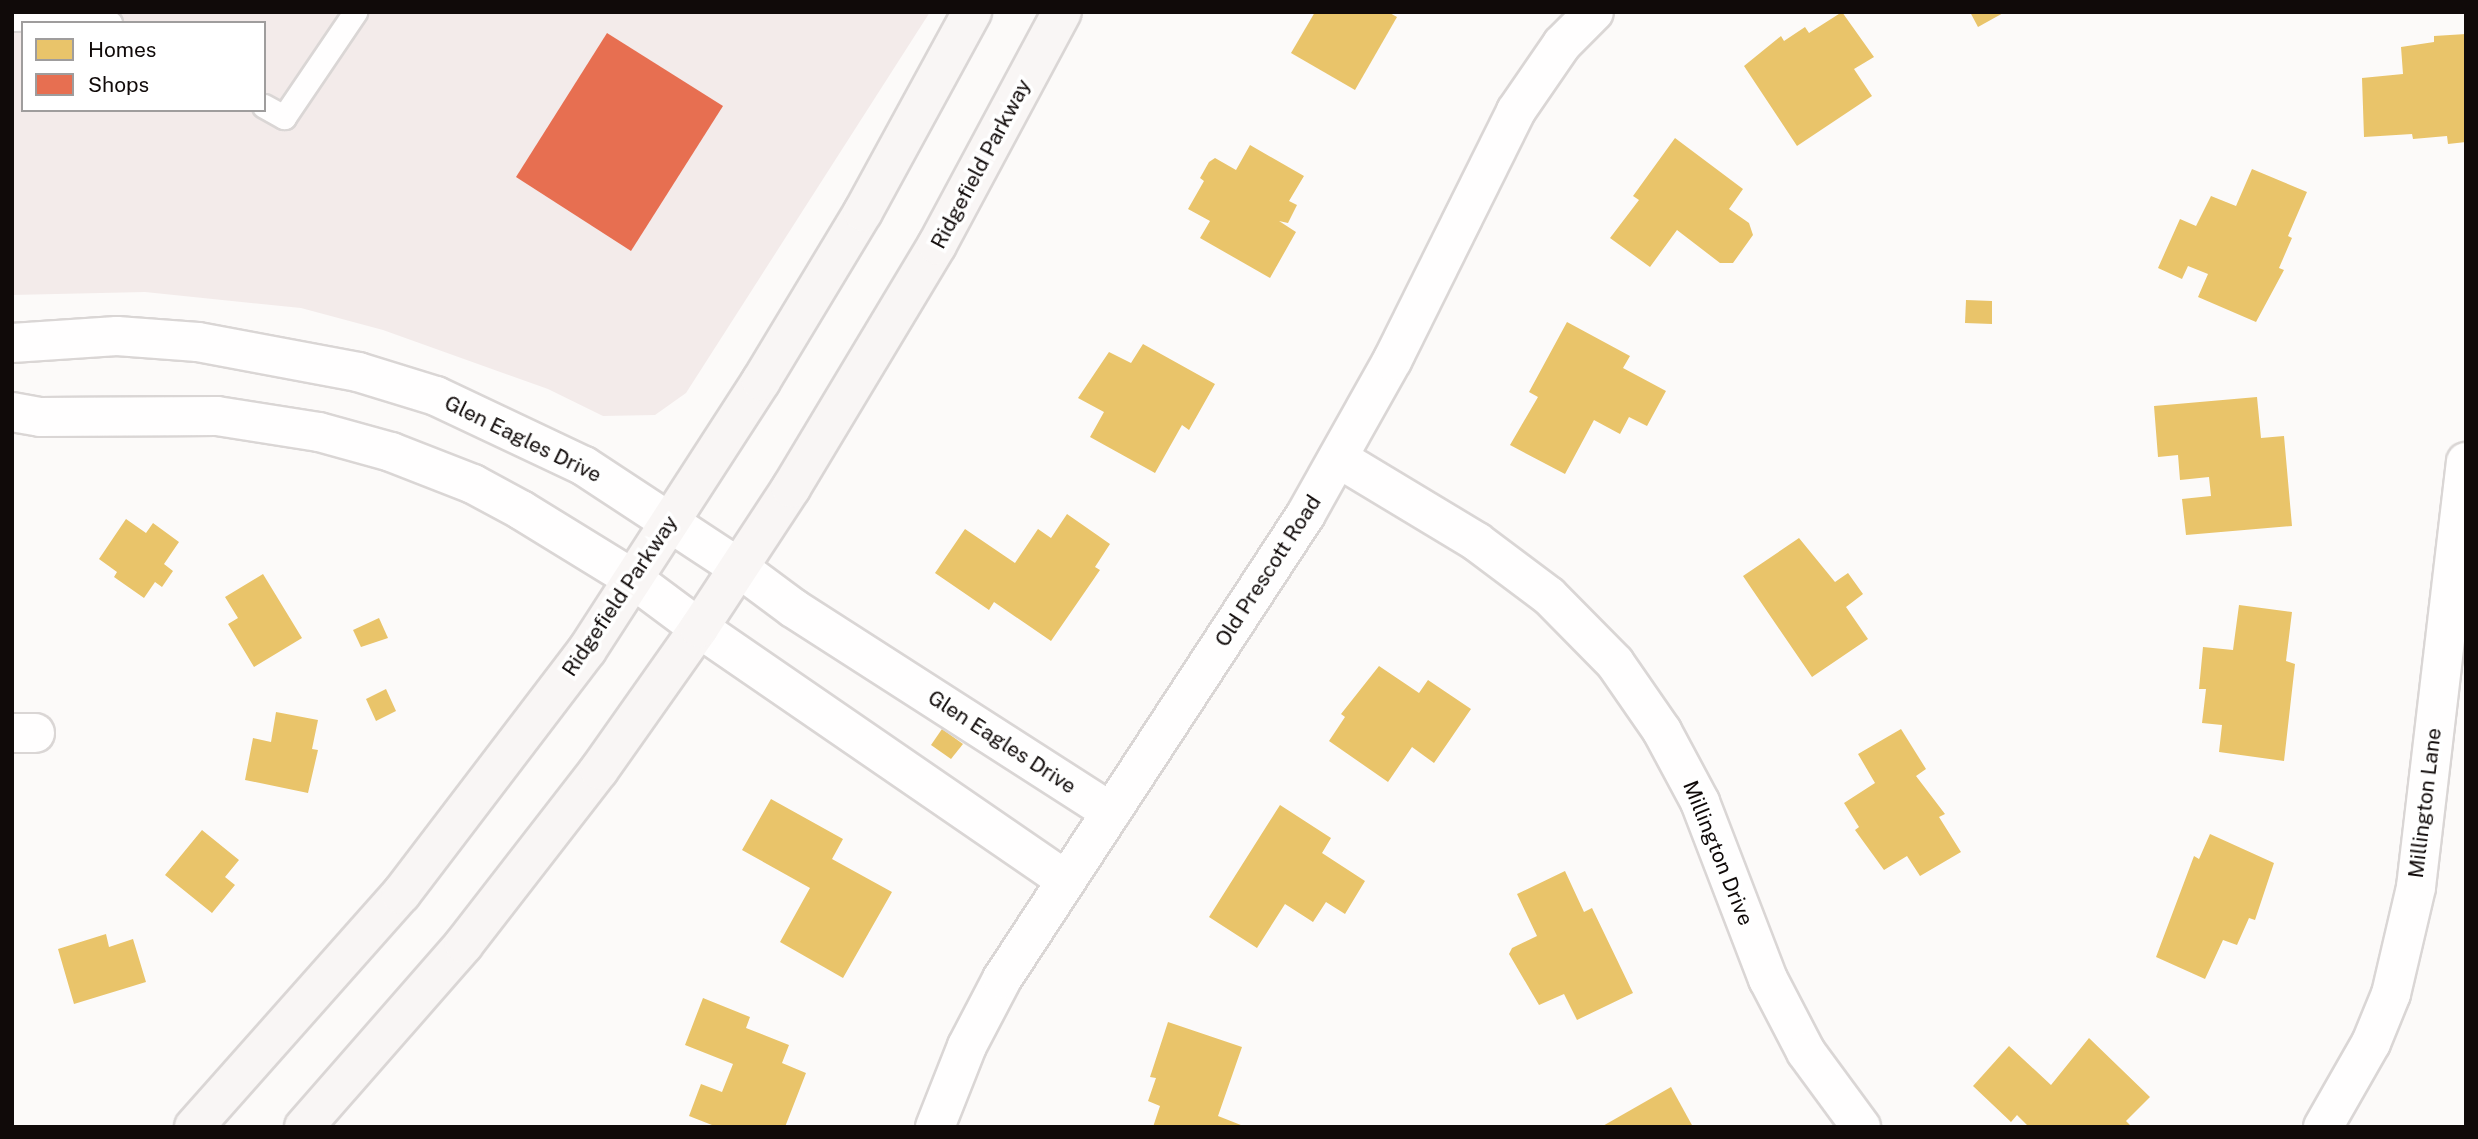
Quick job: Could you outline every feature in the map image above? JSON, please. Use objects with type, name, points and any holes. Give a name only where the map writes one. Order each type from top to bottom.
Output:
[{"type":"main road","name":"Ridgefield Parkway","points":[[194,1127],[401,894],[571,672],[670,522],[863,212],[972,12]]},
{"type":"main road","name":"Ridgefield Parkway","points":[[304,1127],[464,944],[599,769],[699,628],[937,245],[1062,12]]},
{"type":"street","name":"Old Prescott Road","points":[[935,1127],[967,1046],[1002,979],[1306,514],[1392,361],[1516,111],[1562,44],[1594,12]]},
{"type":"street","name":"Glen Eagles Drive","points":[[12,343],[117,336],[198,342],[358,372],[436,396],[497,422],[584,466],[738,567],[793,608],[1111,811]]},
{"type":"street","points":[[12,412],[40,417],[217,416],[319,432],[391,452],[473,484],[633,579],[699,628],[1066,880]]},
{"type":"street","name":"Millington Drive","points":[[1338,458],[1477,542],[1549,596],[1615,663],[1662,731],[1700,802],[1768,979],[1806,1052],[1861,1127]]},
{"type":"street","name":"Millington Lane","points":[[2323,1127],[2371,1042],[2390,994],[2416,887],[2466,462]]},
{"type":"lane","points":[[266,107],[284,117],[355,12]]},
{"type":"lane","points":[[12,19],[89,17],[103,21]]},
{"type":"shaded area","points":[[12,12],[930,12],[686,393],[655,415],[603,416],[548,389],[383,330],[301,308],[145,292],[12,295]]},
{"type":"building: Homes","points":[[1315,12],[1388,12],[1397,17],[1355,90],[1291,53]]},
{"type":"building: Homes","points":[[1842,12],[1874,57],[1854,69],[1872,96],[1797,146],[1744,66],[1781,36],[1784,41],[1805,27],[1809,33]]},
{"type":"building: Homes","points":[[1970,12],[2005,12],[1978,27]]},
{"type":"building: Homes","points":[[2466,34],[2466,142],[2448,144],[2447,136],[2413,139],[2412,134],[2364,137],[2362,78],[2403,74],[2401,47],[2434,42],[2434,36]]},
{"type":"building: Homes","points":[[1675,138],[1743,189],[1729,209],[1749,223],[1753,235],[1733,263],[1720,263],[1677,230],[1650,267],[1610,238],[1639,200],[1633,196]]},
{"type":"building: Homes","points":[[1250,145],[1304,176],[1289,201],[1297,205],[1288,223],[1279,221],[1296,232],[1270,278],[1200,238],[1210,221],[1188,209],[1204,181],[1200,178],[1209,162],[1215,158],[1236,170]]},
{"type":"building: Homes","points":[[2252,169],[2307,192],[2288,236],[2292,238],[2279,268],[2284,270],[2256,322],[2198,297],[2208,274],[2188,266],[2182,279],[2158,268],[2180,219],[2196,226],[2211,196],[2236,206]]},
{"type":"building: Homes","points":[[1966,300],[1992,301],[1992,324],[1965,323]]},
{"type":"building: Homes","points":[[1567,322],[1630,356],[1623,368],[1666,391],[1647,426],[1629,417],[1620,434],[1594,420],[1565,474],[1510,445],[1538,397],[1529,392]]},
{"type":"building: Homes","points":[[1143,344],[1215,384],[1189,430],[1182,425],[1155,473],[1090,437],[1104,412],[1078,398],[1109,352],[1131,363]]},
{"type":"building: Homes","points":[[2257,397],[2261,438],[2284,436],[2292,526],[2186,535],[2182,499],[2211,496],[2209,477],[2180,480],[2178,455],[2158,457],[2154,406]]},
{"type":"building: Homes","points":[[1067,514],[1110,544],[1095,567],[1100,570],[1051,641],[994,602],[989,610],[935,573],[965,529],[1015,563],[1038,529],[1051,538]]},
{"type":"building: Homes","points":[[126,519],[146,533],[153,523],[179,542],[164,564],[173,571],[162,587],[155,582],[144,598],[114,577],[117,572],[99,559]]},
{"type":"building: Homes","points":[[1799,538],[1835,582],[1848,573],[1863,594],[1846,607],[1868,639],[1812,677],[1743,576]]},
{"type":"building: Homes","points":[[263,574],[302,638],[254,667],[228,624],[238,618],[225,597]]},
{"type":"building: Homes","points":[[2239,605],[2292,612],[2286,661],[2295,664],[2284,761],[2219,752],[2222,725],[2202,723],[2206,689],[2199,689],[2203,647],[2233,650]]},
{"type":"building: Homes","points":[[379,618],[388,638],[361,647],[353,630]]},
{"type":"building: Homes","points":[[1379,666],[1419,693],[1428,680],[1471,709],[1434,763],[1412,747],[1388,782],[1329,741],[1345,717],[1341,714]]},
{"type":"building: Homes","points":[[386,689],[396,711],[376,721],[366,699]]},
{"type":"building: Homes","points":[[276,712],[318,720],[312,749],[318,750],[308,793],[245,780],[253,738],[271,742]]},
{"type":"building: Homes","points":[[942,729],[963,744],[951,759],[931,745]]},
{"type":"building: Homes","points":[[1901,729],[1926,769],[1916,776],[1945,814],[1939,817],[1961,852],[1920,876],[1907,856],[1884,870],[1855,830],[1859,827],[1844,803],[1875,783],[1858,754]]},
{"type":"building: Homes","points":[[771,799],[843,839],[832,859],[892,892],[843,978],[780,942],[810,888],[742,850]]},
{"type":"building: Homes","points":[[1280,805],[1331,838],[1322,853],[1365,881],[1345,914],[1326,902],[1313,922],[1285,904],[1257,948],[1209,917]]},
{"type":"building: Homes","points":[[202,830],[239,860],[225,877],[235,885],[212,913],[165,875]]},
{"type":"building: Homes","points":[[2210,834],[2274,863],[2255,920],[2249,918],[2237,945],[2223,940],[2205,979],[2156,957],[2194,856],[2199,859]]},
{"type":"building: Homes","points":[[1565,871],[1584,912],[1592,908],[1633,993],[1577,1020],[1564,994],[1539,1005],[1509,954],[1512,948],[1537,936],[1517,894]]},
{"type":"building: Homes","points":[[106,934],[109,947],[133,939],[146,982],[74,1004],[58,949]]},
{"type":"building: Homes","points":[[703,998],[750,1017],[746,1028],[789,1045],[782,1063],[806,1073],[785,1127],[717,1127],[689,1116],[701,1084],[722,1092],[733,1064],[685,1045]]},
{"type":"building: Homes","points":[[1168,1022],[1242,1047],[1218,1116],[1246,1127],[1153,1127],[1160,1106],[1148,1101],[1156,1078],[1150,1077]]},
{"type":"building: Homes","points":[[2089,1038],[2150,1097],[2126,1121],[2132,1127],[2029,1127],[2017,1115],[2011,1122],[1973,1086],[2009,1046],[2051,1085]]},
{"type":"building: Homes","points":[[1671,1087],[1693,1127],[1601,1127]]},
{"type":"building: Shops","points":[[607,33],[723,106],[631,251],[516,177]]}]
